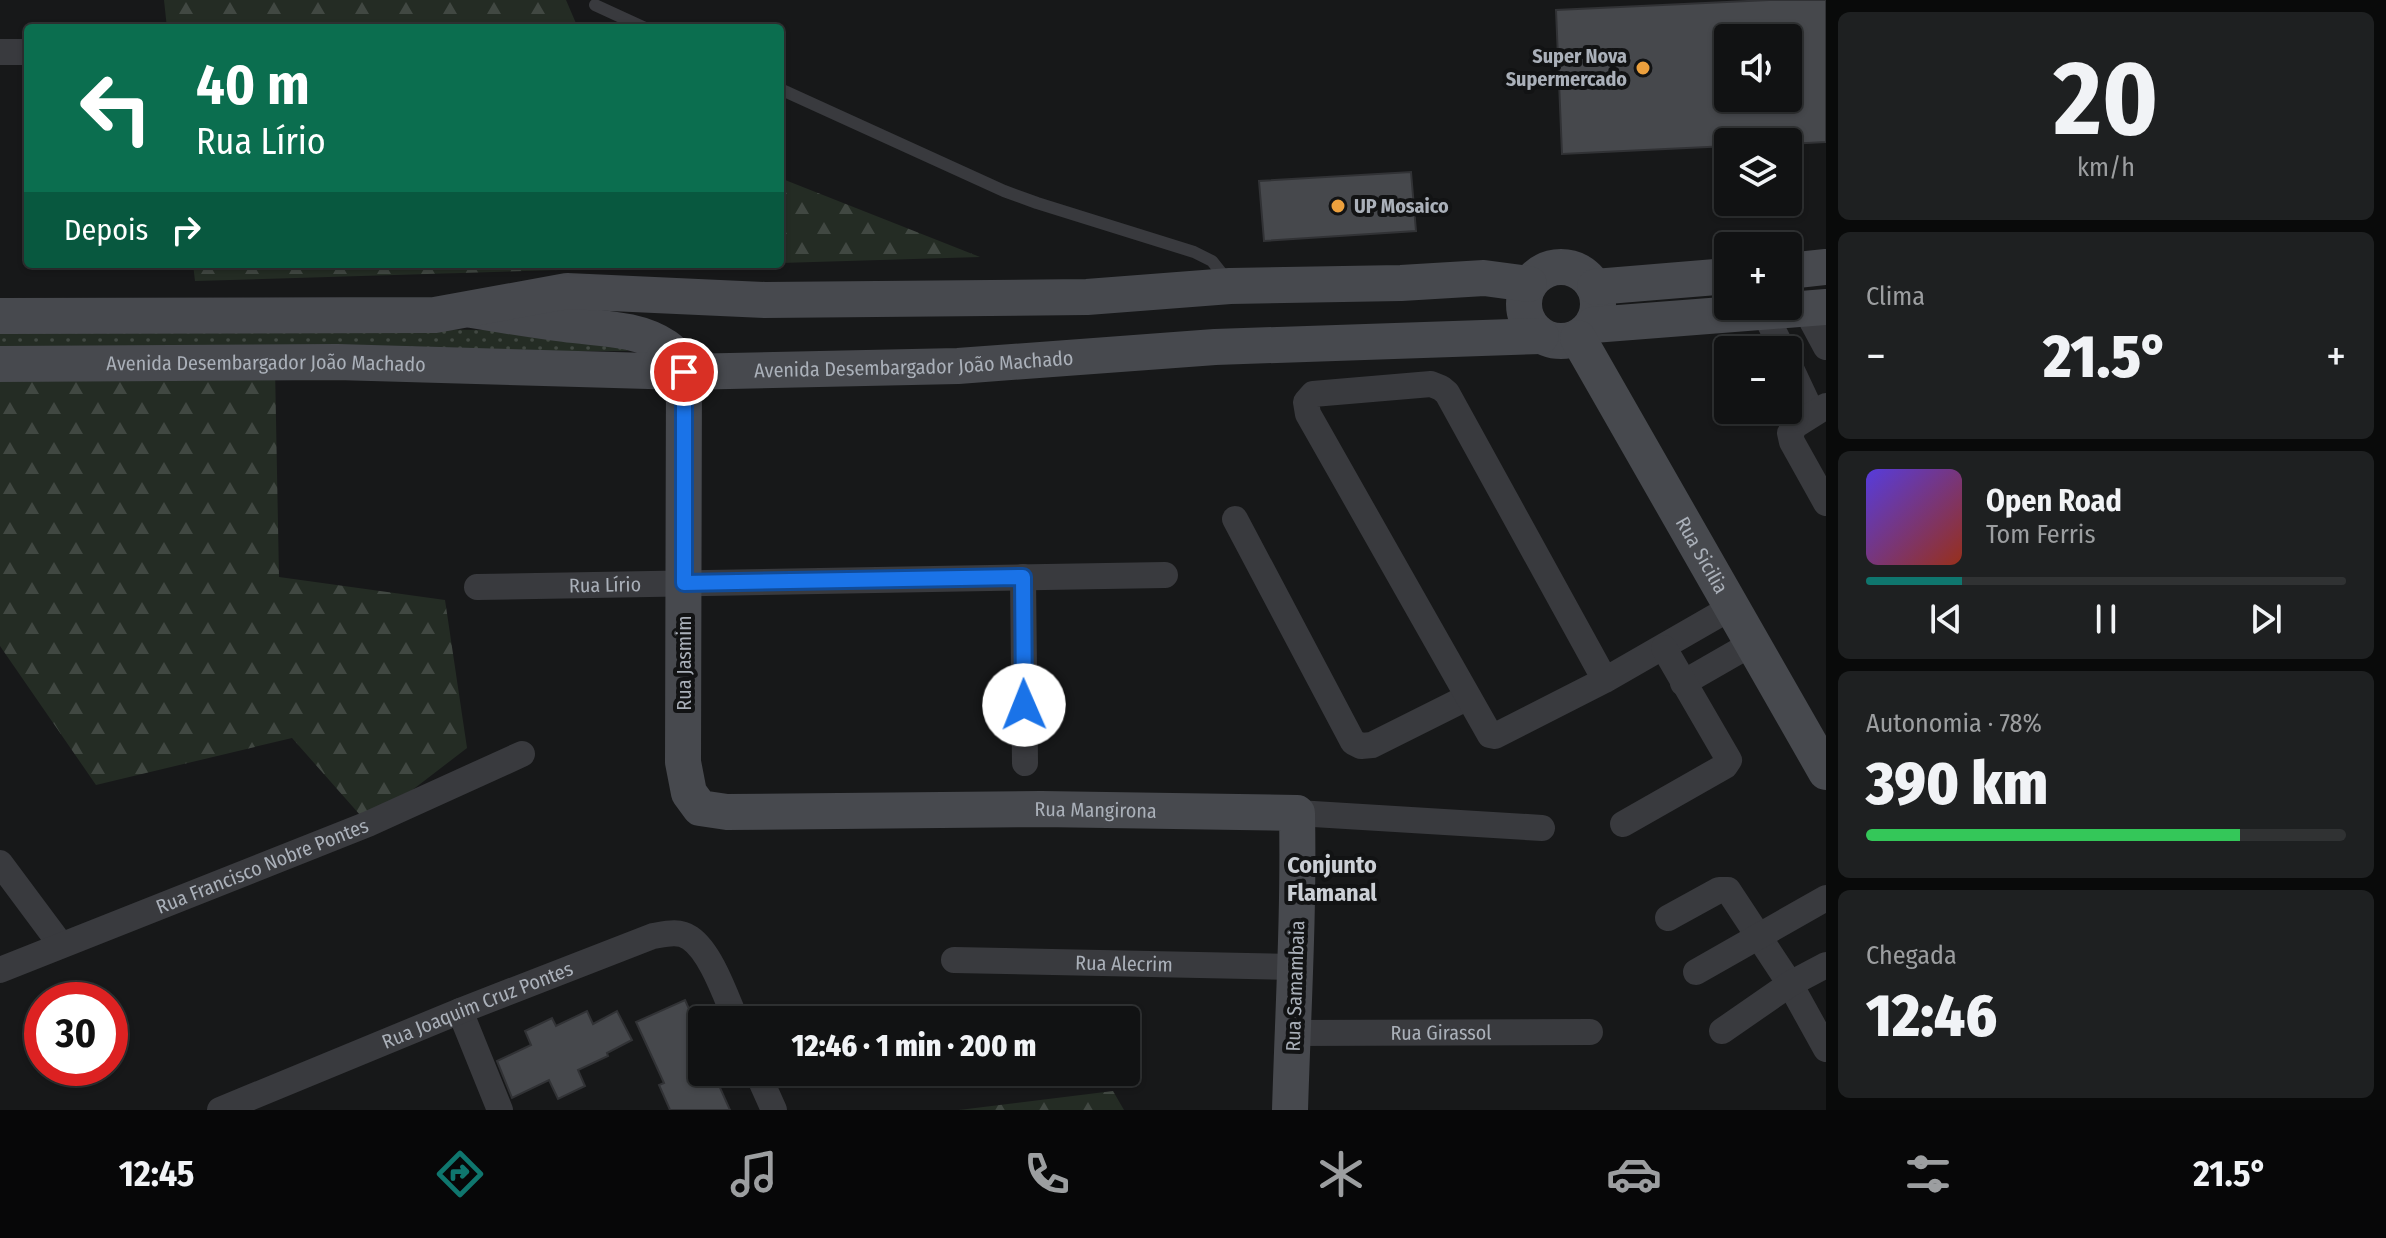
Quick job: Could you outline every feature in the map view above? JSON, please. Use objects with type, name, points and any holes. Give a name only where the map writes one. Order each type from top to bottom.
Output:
[{"type":"street","points":[[0,52],[24,52]]},
{"type":"street","points":[[1586,331],[1599,306],[1595,287],[1582,272],[1563,266],[1544,271],[1529,284],[1523,302],[1528,322],[1541,336],[1559,342],[1586,331],[1714,317]]},
{"type":"street","points":[[1802,270],[1826,267]]},
{"type":"street","points":[[1595,287],[1714,277]]},
{"type":"street","points":[[0,316],[435,315],[567,291],[796,299],[1087,297],[1230,286],[1484,278],[1529,284]]},
{"type":"street","points":[[1815,308],[1826,347]]},
{"type":"street","points":[[472,310],[646,336],[675,354],[684,372]]},
{"type":"street","name":"Rua Sicilia","points":[[1586,331],[1751,644],[1826,772]]},
{"type":"street","name":"Avenida Desembargador João Machado","points":[[0,364],[337,362],[684,372],[958,366],[1215,347],[1541,336]]},
{"type":"street","name":"Rua Jasmim","points":[[683,762],[684,372]]},
{"type":"street","points":[[1605,680],[1447,393],[1431,384],[1313,394],[1306,402],[1308,414],[1490,735],[1495,736],[1605,680],[1732,607]]},
{"type":"street","points":[[1802,384],[1819,410],[1796,425],[1790,433],[1826,503]]},
{"type":"street","points":[[1235,519],[1353,742],[1361,746],[1372,745],[1468,697]]},
{"type":"street","name":"Rua Lírio","points":[[477,587],[1165,575]]},
{"type":"street","points":[[1023,577],[1025,763]]},
{"type":"street","points":[[1683,683],[1751,644]]},
{"type":"street","points":[[1623,824],[1725,766],[1729,760],[1664,648]]},
{"type":"street","name":"Rua Francisco Nobre Pontes","points":[[0,970],[368,824],[522,754]]},
{"type":"street","name":"Rua Mangirona","points":[[683,762],[687,787],[695,803],[700,808],[727,812],[1041,809],[1297,813],[1542,828]]},
{"type":"street","name":"Rua Samambaia","points":[[1290,1110],[1298,907],[1297,813]]},
{"type":"street","points":[[0,863],[61,945]]},
{"type":"street","points":[[1668,918],[1719,890],[1728,890],[1790,984],[1826,1049]]},
{"type":"street","points":[[1696,972],[1826,898]]},
{"type":"street","name":"Rua Joaquim Cruz Pontes","points":[[220,1110],[653,936],[671,933],[689,937],[719,980],[730,1006]]},
{"type":"street","name":"Rua Alecrim","points":[[954,960],[1294,967]]},
{"type":"street","points":[[1722,1031],[1790,984],[1826,965]]},
{"type":"street","points":[[460,1011],[500,1110]]},
{"type":"street","name":"Rua Girassol","points":[[1293,1033],[1590,1032]]},
{"type":"street","points":[[763,1086],[774,1110]]},
{"type":"lane","points":[[595,5],[636,24]]},
{"type":"lane","points":[[784,91],[1004,191],[1194,252],[1212,261],[1230,286]]},
{"type":"green space","points":[[164,0],[566,0],[576,24],[167,24]]},
{"type":"green space","points":[[784,180],[980,257],[784,263]]},
{"type":"green space","points":[[193,268],[628,268],[195,281]]},
{"type":"green space","points":[[0,325],[595,331],[628,351],[0,353]]},
{"type":"green space","points":[[275,367],[279,577],[445,600],[467,748],[368,824],[292,738],[96,785],[0,646],[0,376]]},
{"type":"green space","points":[[1113,1091],[1124,1110],[959,1110]]},
{"type":"building","name":"Super Nova Supermercado","points":[[1826,0],[1826,142],[1802,143],[1802,128],[1714,128],[1714,147],[1562,154],[1556,10]]},
{"type":"building","name":"UP Mosaico","points":[[1411,172],[1416,231],[1264,241],[1259,181]]},
{"type":"building","points":[[685,1000],[688,1007],[688,1086],[719,1086],[730,1110],[670,1110],[659,1085],[664,1083],[636,1022]]},
{"type":"building","points":[[587,1011],[593,1024],[617,1011],[632,1040],[578,1070],[585,1086],[558,1099],[549,1080],[512,1098],[497,1061],[531,1045],[525,1031],[552,1018],[556,1026]]},
{"type":"place","name":"Super Nova Supermercado","points":[[1643,68]]},
{"type":"place","name":"UP Mosaico","points":[[1338,206]]},
{"type":"district","name":"Conjunto Flamanal","points":[[1332,879]]},
{"type":"route","points":[[684,372],[684,583],[1023,577],[1024,705]]}]
